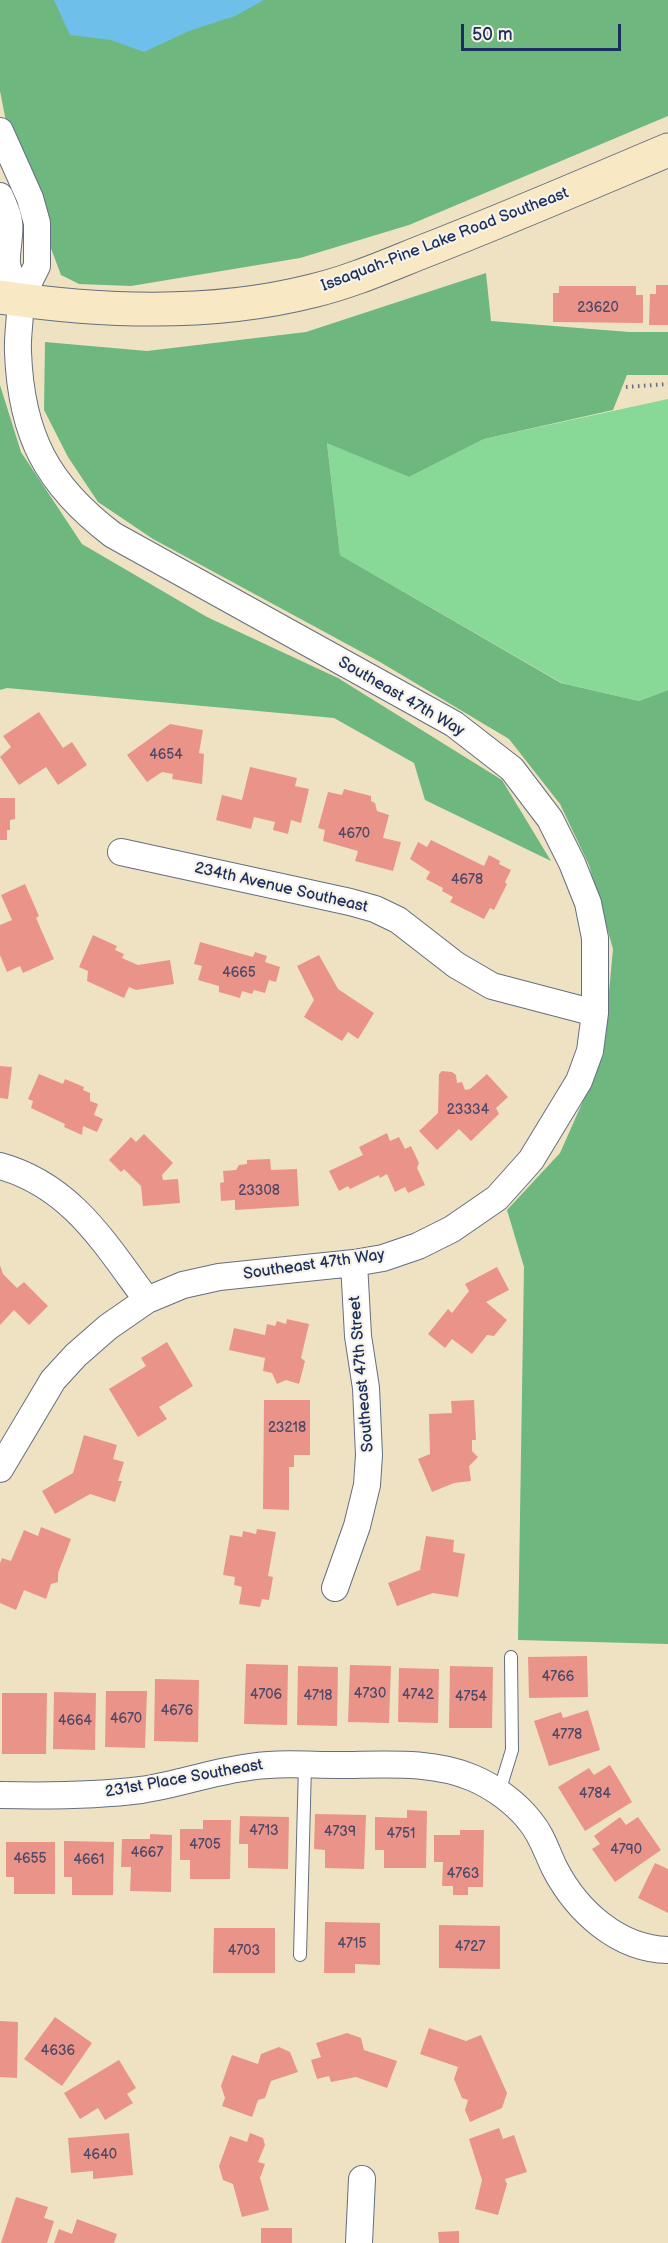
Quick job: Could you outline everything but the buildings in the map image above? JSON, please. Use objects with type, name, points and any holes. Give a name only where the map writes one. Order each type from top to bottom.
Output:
[{"type":"main road","name":"Issaquah-Pine Lake Road Southeast","points":[[10,298],[135,309],[211,307],[312,291],[357,278],[494,224],[668,150]]},
{"type":"street","points":[[0,131],[30,198],[37,223],[37,266],[10,298]]},
{"type":"street","points":[[0,196],[9,222],[7,266],[10,298]]},
{"type":"street","name":"Southeast 47th Way","points":[[0,1469],[53,1380],[76,1355],[108,1327],[147,1300],[183,1285],[219,1277],[383,1258],[418,1246],[452,1229],[497,1198],[531,1160],[579,1081],[590,1051],[595,1013],[595,938],[588,903],[572,863],[550,819],[512,769],[454,724],[113,536],[91,519],[68,495],[44,462],[29,429],[10,298]]},
{"type":"street","name":"234th Avenue Southeast","points":[[121,852],[375,909],[398,920],[456,965],[492,986],[595,1013]]},
{"type":"street","points":[[0,1166],[51,1188],[70,1203],[90,1225],[147,1300]]},
{"type":"street","name":"Southeast 47th Street","points":[[335,1588],[357,1526],[367,1485],[369,1455],[367,1398],[358,1336],[354,1263]]},
{"type":"street","name":"231st Place Southeast","points":[[0,1795],[72,1796],[112,1793],[143,1789],[243,1768],[272,1765],[424,1766],[450,1770],[474,1778],[499,1792],[531,1822],[555,1868],[579,1906],[599,1924],[643,1947],[668,1950]]},
{"type":"street","points":[[359,2243],[362,2179]]},
{"type":"lane","points":[[499,1792],[512,1750],[511,1657]]},
{"type":"lane","points":[[300,1955],[305,1765]]},
{"type":"path","points":[[626,387],[668,384]]},
{"type":"green space","points":[[0,0],[668,0],[668,116],[409,225],[300,258],[131,286],[79,284],[61,275],[9,137],[0,91]]},
{"type":"green space","points":[[486,273],[491,321],[629,332],[668,332],[668,375],[627,375],[613,410],[484,439],[409,477],[327,443],[340,555],[561,683],[639,701],[668,690],[668,1644],[518,1640],[524,1267],[507,1210],[560,1153],[603,1056],[613,949],[589,865],[560,804],[509,739],[380,662],[153,539],[98,502],[68,457],[44,410],[45,342],[147,351],[306,332]]},
{"type":"green space","points":[[0,385],[21,452],[82,544],[207,617],[338,678],[502,780],[551,861],[425,800],[414,763],[334,718],[7,688],[0,690]]},
{"type":"green space","points":[[668,399],[668,690],[639,701],[562,683],[340,555],[327,442],[409,477],[484,439]]},
{"type":"water","points":[[54,0],[264,0],[235,16],[189,31],[144,52],[111,40],[70,35]]}]
